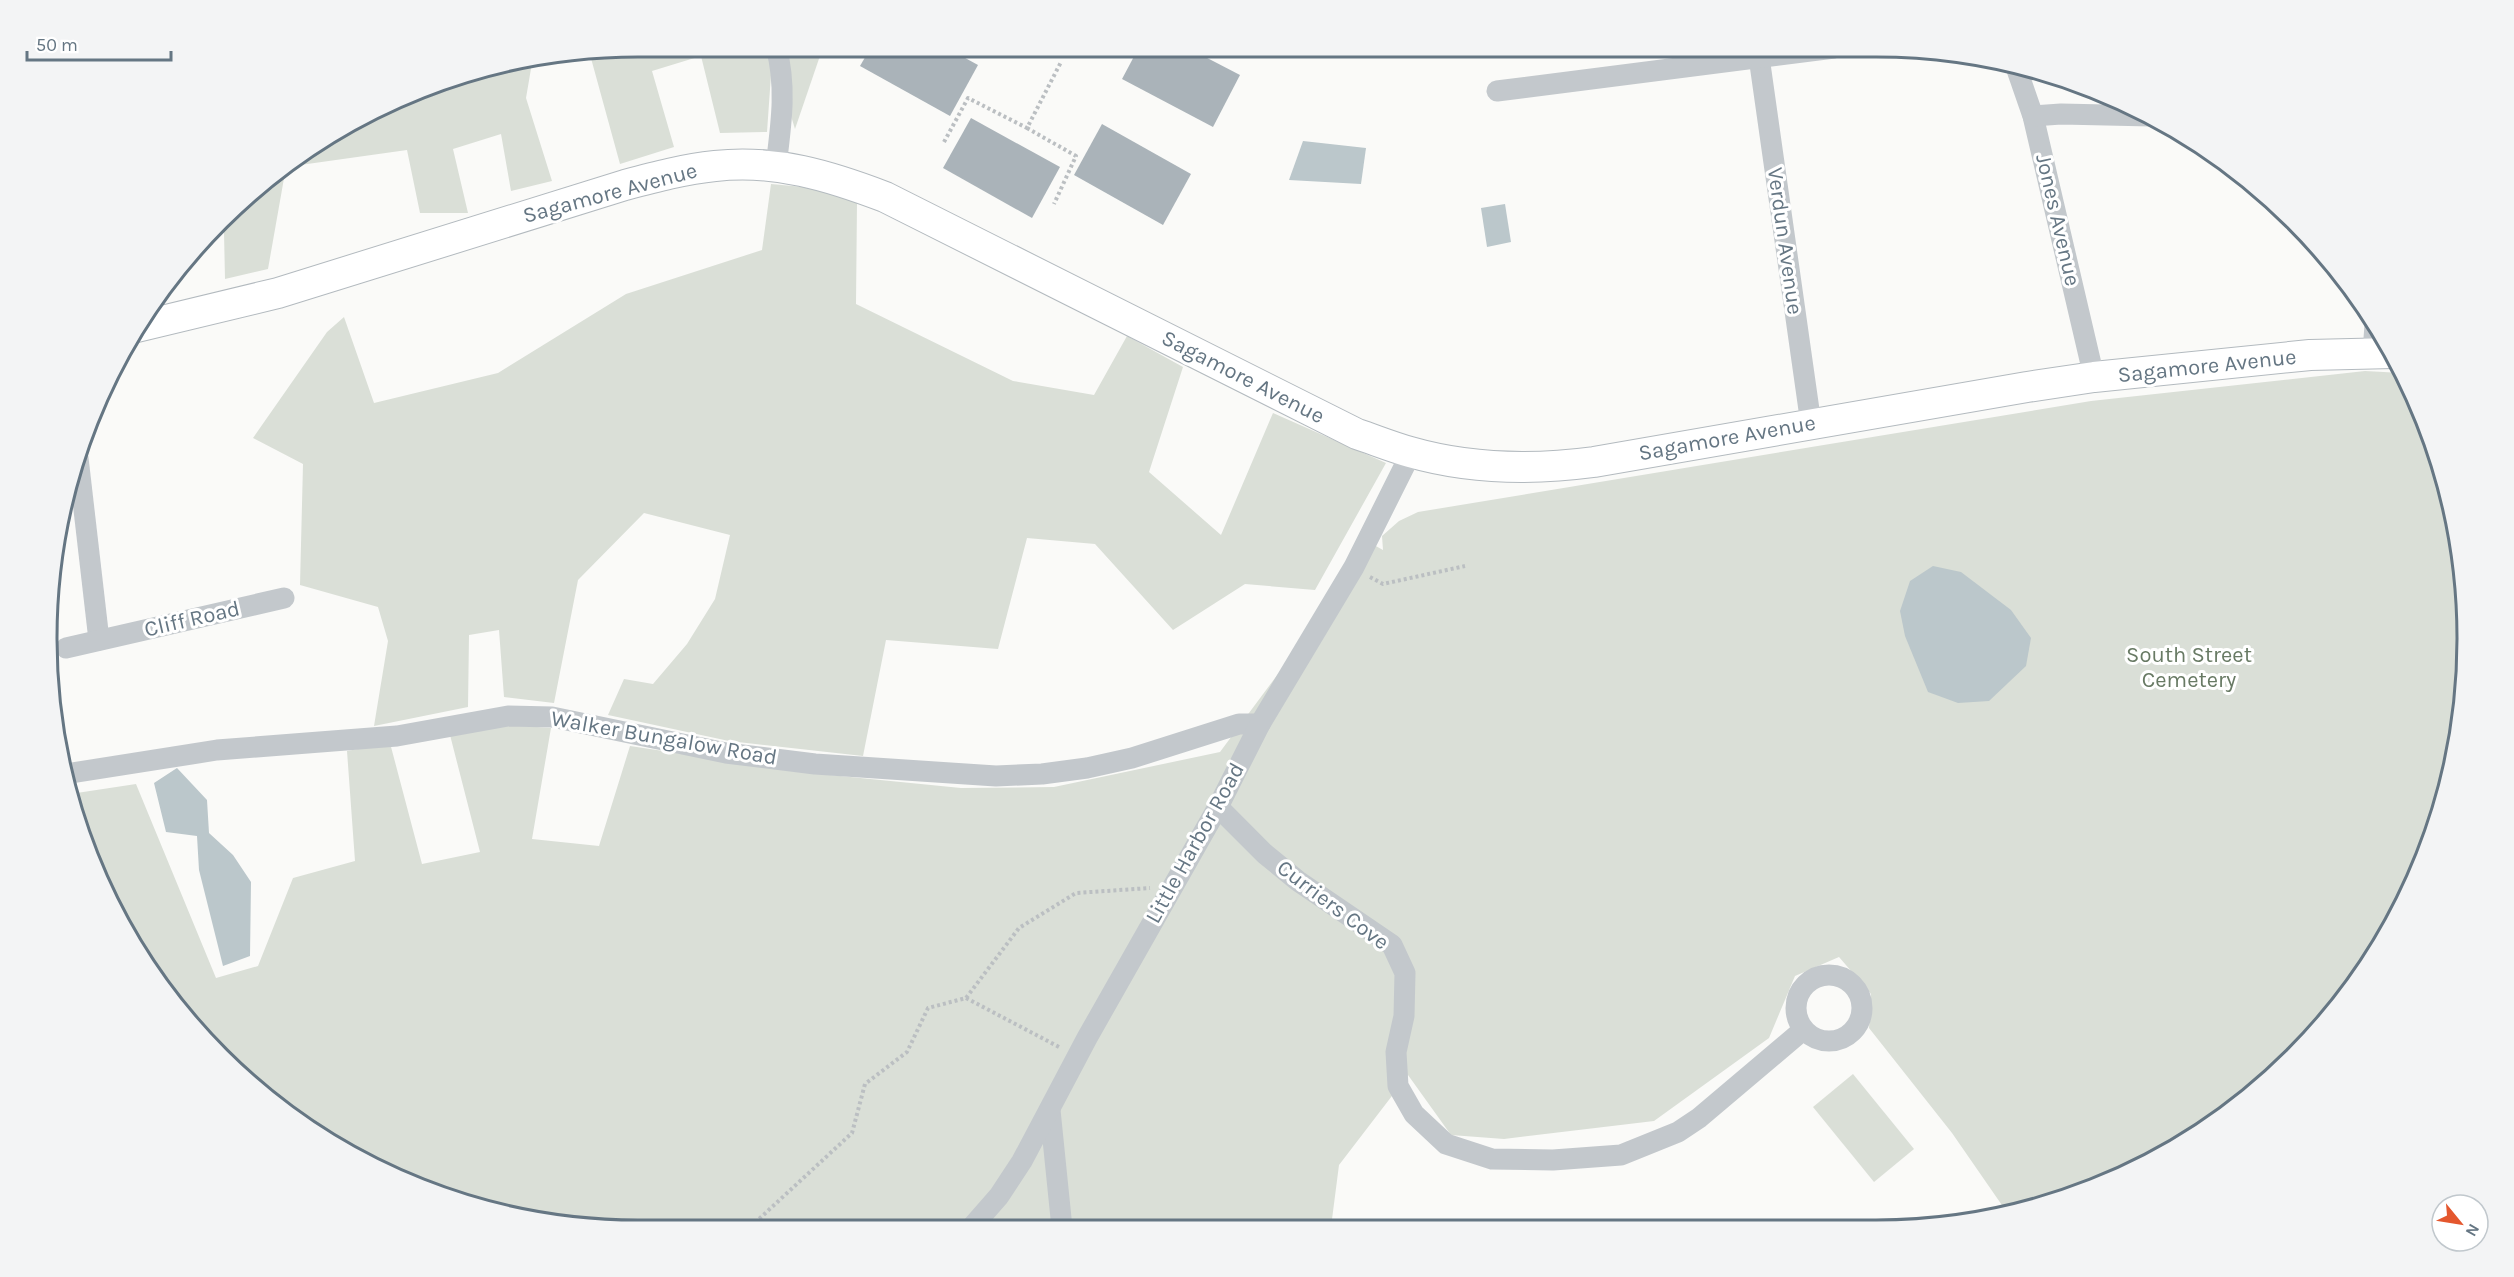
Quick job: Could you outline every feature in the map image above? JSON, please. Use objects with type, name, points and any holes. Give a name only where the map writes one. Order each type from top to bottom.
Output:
[{"type":"main road","name":"Sagamore Avenue","points":[[150,324],[278,293],[625,185],[715,166],[776,166],[842,180],[885,197],[1358,434],[1411,453],[1494,466],[1563,466],[2026,387],[2094,377],[2310,355],[2376,344]]},
{"type":"street","points":[[776,166],[784,110],[779,57]]},
{"type":"street","points":[[1497,91],[1759,57]]},
{"type":"street","name":"Verdun Avenue","points":[[1759,57],[1811,424]]},
{"type":"street","name":"Jones Avenue","points":[[2019,75],[2033,116],[2094,377]]},
{"type":"street","points":[[2033,116],[2061,114],[2130,116]]},
{"type":"street","name":"Little Harbor Road","points":[[978,1220],[999,1196],[1023,1161],[1078,1056],[1218,807],[1260,724],[1354,567],[1411,453]]},
{"type":"street","points":[[80,477],[99,640]]},
{"type":"street","name":"Cliff Road","points":[[66,648],[284,598]]},
{"type":"street","name":"Walker Bungalow Road","points":[[73,773],[217,750],[397,736],[486,719],[530,715],[552,717],[726,753],[815,764],[985,775],[1042,774],[1087,768],[1132,758],[1239,724],[1260,724]]},
{"type":"street","name":"Curriers Cove","points":[[1218,807],[1265,854],[1298,881],[1392,945],[1405,973],[1404,1016],[1396,1052],[1398,1086],[1414,1114],[1446,1144],[1492,1159],[1553,1160],[1622,1155],[1678,1132],[1700,1118],[1803,1030]]},
{"type":"street","points":[[1050,1110],[1061,1220]]},
{"type":"path","points":[[1027,128],[1061,62]]},
{"type":"path","points":[[944,142],[968,98],[1027,128],[1076,156],[1054,204]]},
{"type":"path","points":[[1354,567],[1383,584],[1465,566]]},
{"type":"path","points":[[760,1220],[852,1133],[865,1084],[907,1052],[928,1008],[966,998],[1019,928],[1076,893],[1172,886]]},
{"type":"path","points":[[966,998],[1078,1056]]},
{"type":"green space","points":[[698,57],[652,71],[674,147],[620,164],[591,59]]},
{"type":"green space","points":[[701,57],[770,57],[772,61],[767,132],[720,133]]},
{"type":"green space","points":[[773,57],[820,57],[795,129]]},
{"type":"green space","points":[[531,67],[526,98],[552,181],[511,191],[501,134],[453,149],[468,213],[420,213],[407,150],[302,165],[348,135],[416,101],[488,77]]},
{"type":"green space","points":[[284,178],[268,269],[225,279],[224,232],[255,201]]},
{"type":"green space","points":[[771,184],[814,188],[857,203],[856,304],[1013,381],[1094,395],[1127,336],[1183,367],[1149,472],[1221,535],[1273,413],[1386,463],[1315,590],[1245,584],[1173,630],[1095,544],[1027,538],[998,649],[886,640],[863,756],[729,741],[608,715],[624,679],[653,684],[687,644],[715,599],[730,535],[644,513],[578,580],[554,703],[504,697],[499,630],[469,635],[468,707],[374,726],[388,641],[378,607],[300,585],[303,464],[253,438],[327,332],[344,317],[374,403],[498,373],[626,294],[762,250]]},
{"type":"green space","name":"South Street Cemetery","points":[[2365,371],[2392,372],[2413,416],[2426,452],[2446,525],[2456,600],[2456,677],[2452,714],[2437,789],[2413,861],[2397,896],[2359,962],[2313,1022],[2259,1076],[2199,1122],[2166,1142],[2098,1176],[2002,1206],[1952,1133],[1869,1028],[1871,994],[1839,957],[1795,976],[1769,1038],[1654,1121],[1504,1139],[1451,1135],[1408,1075],[1339,1165],[1332,1220],[638,1220],[600,1219],[525,1209],[452,1189],[381,1160],[315,1122],[255,1076],[227,1050],[177,992],[135,929],[101,861],[78,793],[136,784],[216,978],[258,966],[293,878],[355,861],[347,751],[390,743],[422,864],[480,852],[450,735],[509,725],[551,728],[532,839],[599,846],[630,746],[810,773],[961,788],[1054,787],[1220,752],[1374,545],[1383,550],[1382,536],[1399,521],[1418,512],[2091,401]]},
{"type":"green space","points":[[1853,1074],[1914,1149],[1874,1182],[1813,1107]]},
{"type":"shaded area","points":[[1303,141],[1366,148],[1361,184],[1289,180]]},
{"type":"shaded area","points":[[1505,204],[1511,242],[1487,247],[1481,208]]},
{"type":"shaded area","points":[[1933,566],[1961,572],[2011,610],[2031,638],[2026,666],[1989,701],[1958,703],[1928,692],[1905,636],[1900,611],[1910,581]]},
{"type":"shaded area","points":[[177,768],[207,800],[209,833],[233,855],[251,882],[250,956],[223,966],[199,870],[197,836],[166,832],[154,783]]},
{"type":"building","points":[[865,57],[963,57],[978,65],[950,116],[860,66]]},
{"type":"building","points":[[1134,57],[1205,57],[1240,75],[1213,127],[1122,79]]},
{"type":"building","points":[[971,118],[1060,167],[1032,218],[943,168]]},
{"type":"building","points":[[1102,124],[1191,174],[1163,225],[1074,175]]}]
